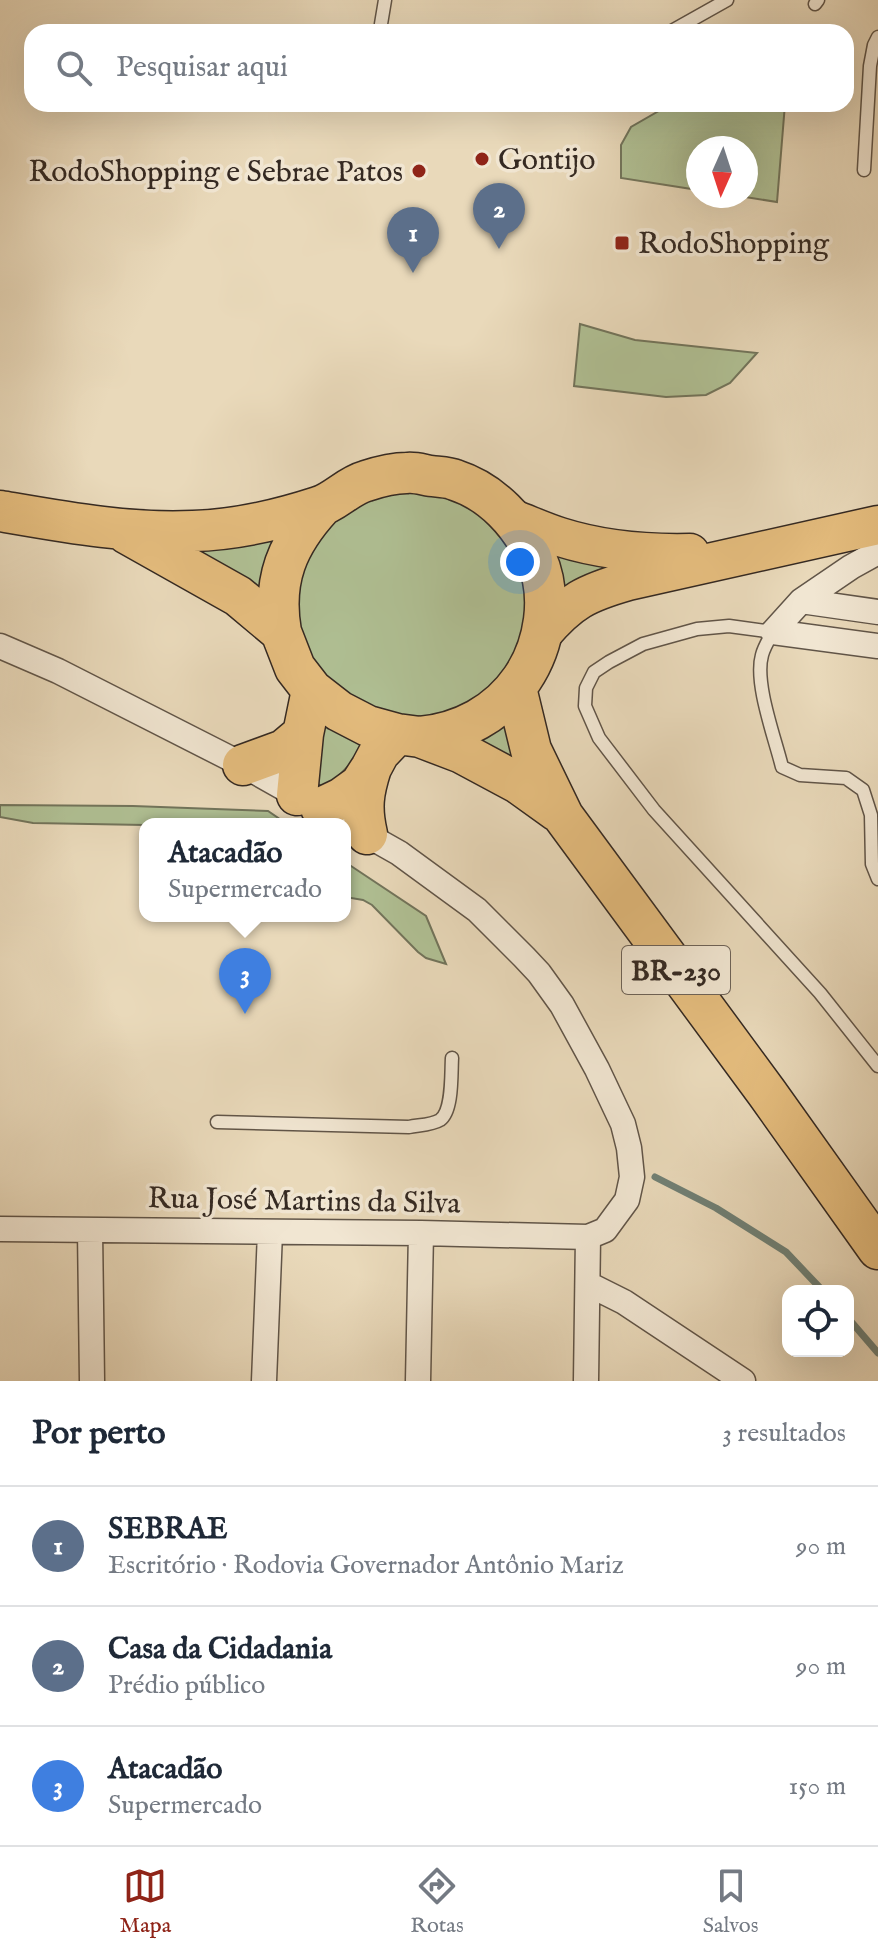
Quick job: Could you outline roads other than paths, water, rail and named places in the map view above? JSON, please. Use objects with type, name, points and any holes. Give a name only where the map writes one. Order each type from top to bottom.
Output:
[{"type":"highway","name":"BR-230","points":[[0,511],[122,531],[194,531],[257,523],[322,506],[362,482],[409,472],[455,480],[488,496],[513,519],[538,562],[545,610],[542,634],[532,663],[516,688],[489,713],[473,723],[438,735],[408,736]]},
{"type":"highway","name":"BR-230","points":[[322,506],[297,536],[283,567],[278,599],[281,632],[295,668],[312,690],[339,711],[368,726],[462,753],[518,783],[563,816]]},
{"type":"highway","name":"BR-230","points":[[122,531],[238,596],[281,632]]},
{"type":"highway","name":"BR-230","points":[[516,688],[531,750],[563,816],[878,1249]]},
{"type":"highway","points":[[312,690],[303,734],[309,802],[342,798],[360,785],[379,753],[408,736]]},
{"type":"highway","points":[[243,765],[284,750],[303,734]]},
{"type":"highway","points":[[367,834],[363,796],[371,768]]},
{"type":"main road","points":[[513,519],[585,544],[621,549],[672,553],[757,552]]},
{"type":"main road","points":[[542,634],[560,613],[580,598],[601,589],[878,525]]},
{"type":"street","points":[[773,632],[801,601],[878,552]]},
{"type":"street","points":[[801,601],[878,612]]},
{"type":"street","points":[[773,632],[878,646]]},
{"type":"street","points":[[0,646],[58,671],[243,765],[338,818]]},
{"type":"street","points":[[351,825],[399,853],[477,910],[539,973],[562,1005],[611,1094],[623,1124],[632,1177],[627,1200],[597,1233],[588,1284],[586,1381]]},
{"type":"street","name":"Rua José Martins da Silva","points":[[0,1229],[597,1233]]},
{"type":"street","points":[[90,1230],[92,1381]]},
{"type":"street","points":[[264,1381],[270,1232]]},
{"type":"street","points":[[418,1381],[421,1233]]},
{"type":"street","points":[[588,1284],[624,1302],[743,1381]]},
{"type":"lane","points":[[381,24],[385,0]]},
{"type":"lane","points":[[684,24],[727,0]]},
{"type":"lane","points":[[864,170],[870,66],[878,37]]},
{"type":"lane","points":[[878,879],[872,864],[871,815],[863,790],[846,778],[800,775],[782,767],[765,703],[761,671],[761,657],[773,632],[729,626],[697,629],[643,644],[594,672],[586,688],[585,706],[599,738],[654,810],[820,993],[878,1066]]},
{"type":"lane","points":[[217,1122],[426,1125],[439,1121],[446,1113],[452,1058]]},
{"type":"waterway","points":[[655,1177],[716,1208],[786,1252],[817,1285]]},
{"type":"waterway","points":[[854,1325],[878,1353]]},
{"type":"place","name":"Gontijo","points":[[482,159]]},
{"type":"place","name":"RodoShopping e Sebrae Patos","points":[[419,171]]},
{"type":"place","name":"RodoShopping","points":[[622,243]]},
{"type":"place","name":"Casa da Cidadania","points":[[499,249]]},
{"type":"place","name":"SEBRAE","points":[[413,273]]},
{"type":"place","name":"Atacadão","points":[[245,1014]]}]
